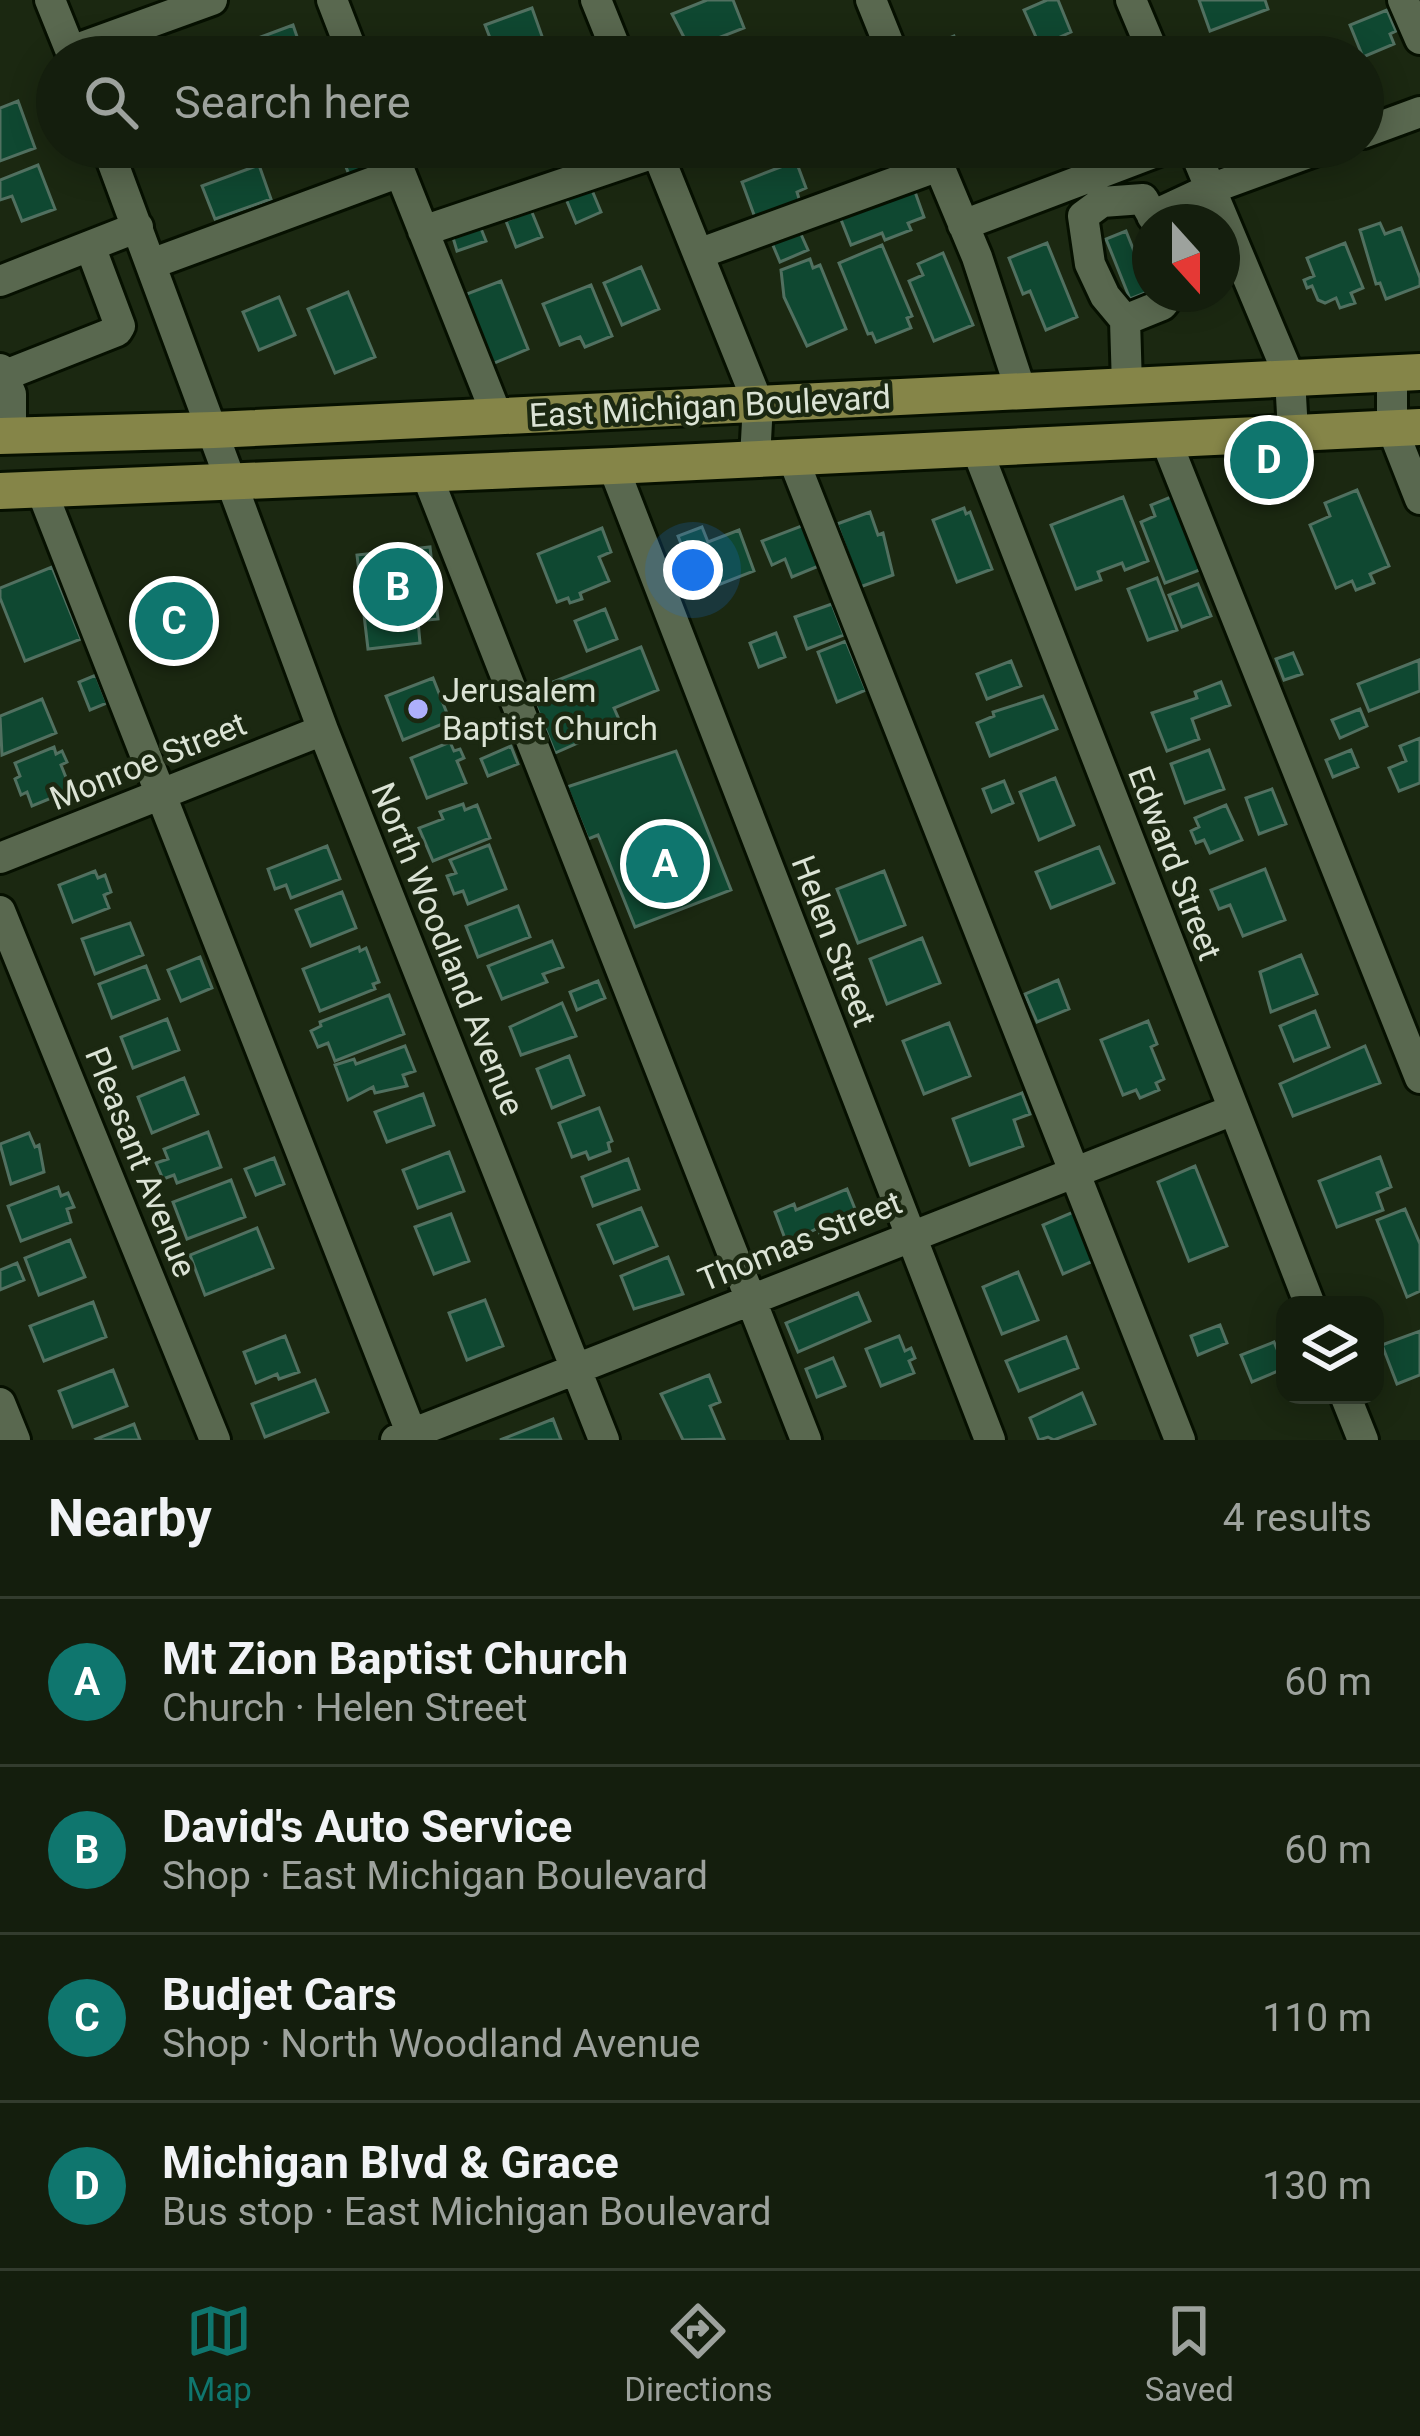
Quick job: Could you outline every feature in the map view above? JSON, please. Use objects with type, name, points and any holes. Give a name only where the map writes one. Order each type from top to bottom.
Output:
[{"type":"main road","name":"East Michigan Boulevard","points":[[5,435],[214,430],[1406,372]]},
{"type":"main road","name":"East Michigan Boulevard","points":[[0,490],[1406,428]]},
{"type":"street","points":[[50,0],[65,36]]},
{"type":"street","points":[[119,36],[212,0]]},
{"type":"street","points":[[332,0],[346,36]]},
{"type":"street","points":[[596,0],[611,36]]},
{"type":"street","points":[[871,0],[886,36]]},
{"type":"street","points":[[1131,0],[1146,36]]},
{"type":"street","points":[[1403,0],[1420,39]]},
{"type":"street","points":[[1384,125],[1420,112]]},
{"type":"street","name":"North Woodland Avenue","points":[[115,168],[323,730],[604,1440]]},
{"type":"street","points":[[151,263],[374,168]]},
{"type":"street","points":[[399,168],[497,416]]},
{"type":"street","points":[[423,230],[601,168]]},
{"type":"street","points":[[664,168],[758,403],[755,459]]},
{"type":"street","points":[[698,254],[906,168]]},
{"type":"street","points":[[940,168],[1021,391]]},
{"type":"street","points":[[963,225],[1114,168]]},
{"type":"street","points":[[1202,168],[1290,378],[1293,432]]},
{"type":"street","points":[[1182,204],[1268,168]]},
{"type":"street","points":[[1127,386],[1125,320],[1105,296],[1090,264],[1083,216],[1102,202],[1143,199],[1146,204]]},
{"type":"street","points":[[0,281],[137,227]]},
{"type":"street","points":[[5,435],[10,394],[2,373],[120,326],[90,246]]},
{"type":"street","points":[[1125,320],[1144,312]]},
{"type":"street","points":[[1406,372],[1406,428],[1420,499]]},
{"type":"street","points":[[1165,438],[1420,1078]]},
{"type":"street","name":"Edward Street","points":[[976,447],[1306,1296]]},
{"type":"street","points":[[792,456],[1180,1440]]},
{"type":"street","name":"Helen Street","points":[[613,466],[991,1440]]},
{"type":"street","points":[[426,473],[806,1440]]},
{"type":"street","points":[[41,489],[407,1438]]},
{"type":"street","name":"Monroe Street","points":[[0,858],[323,730]]},
{"type":"street","name":"Pleasant Avenue","points":[[0,910],[215,1440]]},
{"type":"street","name":"Thomas Street","points":[[407,1438],[1232,1110]]},
{"type":"street","points":[[0,1402],[15,1440]]},
{"type":"street","points":[[1349,1404],[1363,1440]]},
{"type":"building","points":[[707,0],[733,0],[744,28],[723,36],[683,36],[672,14]]},
{"type":"building","points":[[1058,0],[1071,32],[1036,36],[1024,10]]},
{"type":"building","points":[[1199,0],[1265,0],[1268,9],[1210,31]]},
{"type":"building","points":[[532,8],[542,36],[489,36],[485,25]]},
{"type":"building","points":[[1387,10],[1396,31],[1390,34],[1394,44],[1384,48],[1384,36],[1354,36],[1350,25]]},
{"type":"building","points":[[293,25],[297,36],[264,36]]},
{"type":"building","points":[[18,101],[35,148],[0,161],[0,108]]},
{"type":"building","points":[[36,166],[55,209],[22,221],[12,196],[0,200],[0,180]]},
{"type":"building","points":[[260,168],[271,199],[215,219],[202,186]]},
{"type":"building","points":[[346,168],[379,168],[380,170],[352,182]]},
{"type":"building","points":[[778,168],[799,168],[806,188],[797,192],[800,202],[757,223],[742,182]]},
{"type":"building","points":[[589,183],[601,212],[576,223],[564,194]]},
{"type":"building","points":[[914,189],[924,217],[908,223],[911,230],[885,240],[882,233],[851,245],[840,217]]},
{"type":"building","points":[[531,210],[542,237],[516,247],[506,221]]},
{"type":"building","points":[[478,221],[486,241],[457,251],[451,231]]},
{"type":"building","points":[[1380,223],[1385,234],[1401,228],[1420,278],[1420,286],[1386,299],[1380,283],[1376,284],[1360,230]]},
{"type":"building","points":[[1126,231],[1132,246],[1132,298],[1130,299],[1106,239]]},
{"type":"building","points":[[800,232],[808,250],[780,262],[772,243]]},
{"type":"building","points":[[1047,243],[1077,317],[1046,330],[1030,291],[1023,294],[1009,258]]},
{"type":"building","points":[[1345,243],[1363,288],[1351,293],[1355,303],[1340,308],[1336,298],[1325,303],[1318,300],[1304,280],[1314,276],[1307,258]]},
{"type":"building","points":[[882,245],[912,316],[907,318],[911,328],[876,342],[868,334],[839,263]]},
{"type":"building","points":[[943,253],[973,325],[934,341],[909,281],[923,275],[918,264]]},
{"type":"building","points":[[810,259],[813,268],[820,265],[846,329],[807,346],[784,297],[781,270]]},
{"type":"building","points":[[641,267],[659,309],[622,325],[604,283]]},
{"type":"building","points":[[501,281],[528,349],[492,364],[464,295]]},
{"type":"building","points":[[591,285],[612,336],[585,347],[580,337],[560,345],[543,304]]},
{"type":"building","points":[[348,292],[375,357],[335,373],[308,309]]},
{"type":"building","points":[[279,297],[295,335],[259,350],[243,312]]},
{"type":"building","points":[[1357,490],[1389,566],[1370,574],[1374,583],[1356,590],[1352,581],[1336,588],[1310,525],[1330,516],[1325,503]]},
{"type":"building","points":[[1176,495],[1205,568],[1165,583],[1141,522],[1155,516],[1151,505]]},
{"type":"building","points":[[1123,497],[1148,561],[1125,570],[1122,563],[1098,572],[1101,580],[1076,589],[1051,525]]},
{"type":"building","points":[[964,508],[966,514],[970,512],[992,569],[957,582],[933,520]]},
{"type":"building","points":[[870,512],[878,535],[883,533],[893,575],[860,587],[837,524]]},
{"type":"building","points":[[804,525],[826,563],[792,577],[785,559],[772,565],[762,541]]},
{"type":"building","points":[[702,527],[708,542],[739,530],[754,571],[700,592],[678,536]]},
{"type":"building","points":[[602,528],[611,552],[599,557],[609,581],[580,593],[582,599],[557,602],[538,554]]},
{"type":"building","points":[[430,547],[438,619],[418,621],[420,643],[368,649],[357,555]]},
{"type":"building","points":[[52,567],[81,639],[25,661],[0,588]]},
{"type":"building","points":[[1157,578],[1177,630],[1148,640],[1128,589]]},
{"type":"building","points":[[1198,584],[1211,616],[1182,627],[1169,595]]},
{"type":"building","points":[[832,604],[844,635],[807,649],[795,617]]},
{"type":"building","points":[[605,609],[617,639],[587,651],[575,621]]},
{"type":"building","points":[[776,633],[785,657],[759,667],[750,643]]},
{"type":"building","points":[[846,641],[866,690],[837,702],[818,652]]},
{"type":"building","points":[[641,647],[658,690],[614,708],[621,724],[555,753],[530,691]]},
{"type":"building","points":[[1293,653],[1302,674],[1284,680],[1276,659]]},
{"type":"building","points":[[1419,660],[1420,691],[1369,711],[1358,684]]},
{"type":"building","points":[[1011,661],[1021,686],[987,699],[977,674]]},
{"type":"building","points":[[96,675],[107,703],[90,710],[79,682]]},
{"type":"building","name":"Jerusalem Baptist Church","points":[[433,678],[450,721],[403,740],[386,696]]},
{"type":"building","points":[[1221,682],[1230,705],[1192,719],[1199,739],[1167,751],[1152,713],[1197,698],[1195,692]]},
{"type":"building","points":[[1043,696],[1057,729],[990,756],[977,723],[994,716],[993,712]]},
{"type":"building","points":[[42,699],[56,733],[2,755],[0,716]]},
{"type":"building","points":[[1360,709],[1367,726],[1340,738],[1332,720]]},
{"type":"building","points":[[1420,738],[1420,783],[1399,791],[1389,768],[1406,761],[1400,746]]},
{"type":"building","points":[[450,742],[464,758],[457,761],[466,783],[427,798],[411,758]]},
{"type":"building","points":[[511,746],[518,764],[488,776],[481,759]]},
{"type":"building","points":[[54,747],[67,762],[61,765],[71,790],[32,806],[27,792],[21,795],[15,763]]},
{"type":"building","points":[[1209,750],[1224,789],[1185,803],[1171,764]]},
{"type":"building","points":[[1351,750],[1358,767],[1333,777],[1326,760]]},
{"type":"building","points":[[676,751],[731,890],[635,927],[598,835],[588,839],[567,787]]},
{"type":"building","points":[[1055,778],[1074,825],[1039,840],[1020,792]]},
{"type":"building","points":[[1004,781],[1013,803],[992,812],[983,789]]},
{"type":"building","points":[[1272,789],[1286,824],[1259,834],[1246,798]]},
{"type":"building","points":[[463,804],[465,810],[477,805],[490,838],[433,861],[419,828],[443,819],[440,812]]},
{"type":"building","points":[[1226,805],[1242,840],[1210,853],[1204,840],[1196,843],[1191,831],[1199,827],[1195,818]]},
{"type":"building","points":[[489,845],[506,889],[468,904],[463,891],[454,894],[447,876],[456,873],[450,860]]},
{"type":"building","points":[[327,846],[340,879],[291,898],[286,885],[275,889],[268,869]]},
{"type":"building","points":[[1099,847],[1114,883],[1051,908],[1036,872]]},
{"type":"building","points":[[1265,869],[1285,920],[1243,936],[1230,905],[1219,909],[1211,890]]},
{"type":"building","points":[[95,871],[98,878],[105,875],[111,892],[104,895],[109,908],[73,922],[59,885]]},
{"type":"building","points":[[884,871],[905,925],[858,943],[837,889]]},
{"type":"building","points":[[342,892],[356,928],[311,946],[296,910]]},
{"type":"building","points":[[518,906],[530,937],[478,957],[466,926]]},
{"type":"building","points":[[130,923],[143,955],[95,974],[82,939]]},
{"type":"building","points":[[922,938],[940,983],[887,1004],[870,959]]},
{"type":"building","points":[[552,941],[563,967],[543,974],[547,982],[502,999],[488,966]]},
{"type":"building","points":[[359,947],[360,951],[366,948],[379,982],[373,984],[375,989],[320,1011],[303,969]]},
{"type":"building","points":[[1301,955],[1317,994],[1271,1012],[1260,972]]},
{"type":"building","points":[[200,957],[212,988],[181,1001],[168,970]]},
{"type":"building","points":[[146,966],[159,999],[112,1018],[99,984]]},
{"type":"building","points":[[1058,980],[1069,1009],[1037,1022],[1025,994]]},
{"type":"building","points":[[598,981],[605,998],[577,1010],[570,992]]},
{"type":"building","points":[[389,995],[404,1034],[335,1061],[328,1043],[318,1047],[311,1031],[320,1022]]},
{"type":"building","points":[[562,1003],[576,1036],[521,1055],[510,1027]]},
{"type":"building","points":[[1315,1011],[1329,1047],[1294,1061],[1280,1026]]},
{"type":"building","points":[[167,1019],[179,1050],[133,1068],[121,1037]]},
{"type":"building","points":[[1148,1021],[1157,1044],[1151,1047],[1164,1079],[1156,1083],[1159,1090],[1140,1098],[1136,1090],[1123,1095],[1101,1040]]},
{"type":"building","points":[[949,1023],[970,1076],[924,1094],[903,1041]]},
{"type":"building","points":[[405,1046],[415,1071],[403,1075],[407,1086],[375,1093],[373,1087],[348,1100],[335,1065],[354,1059],[356,1064]]},
{"type":"building","points":[[1365,1046],[1380,1083],[1293,1116],[1280,1084]]},
{"type":"building","points":[[569,1056],[584,1095],[552,1108],[537,1069]]},
{"type":"building","points":[[184,1078],[198,1114],[152,1133],[138,1097]]},
{"type":"building","points":[[1022,1093],[1030,1114],[1014,1120],[1023,1146],[970,1165],[953,1119]]},
{"type":"building","points":[[423,1094],[434,1125],[387,1142],[375,1112]]},
{"type":"building","points":[[599,1108],[612,1141],[610,1151],[589,1159],[586,1152],[572,1157],[559,1123]]},
{"type":"building","points":[[208,1132],[221,1167],[177,1183],[174,1175],[163,1179],[156,1163],[168,1159],[164,1149]]},
{"type":"building","points":[[29,1133],[35,1147],[39,1145],[44,1172],[11,1184],[0,1144]]},
{"type":"building","points":[[449,1152],[464,1191],[418,1208],[403,1170]]},
{"type":"building","points":[[1380,1157],[1391,1187],[1377,1193],[1383,1210],[1337,1227],[1319,1181]]},
{"type":"building","points":[[274,1158],[284,1184],[256,1195],[245,1169]]},
{"type":"building","points":[[628,1159],[639,1189],[593,1206],[582,1177]]},
{"type":"building","points":[[1195,1166],[1227,1246],[1189,1261],[1158,1182]]},
{"type":"building","points":[[231,1180],[245,1217],[187,1239],[173,1202]]},
{"type":"building","points":[[58,1187],[61,1196],[68,1193],[74,1207],[67,1209],[71,1222],[21,1241],[8,1206]]},
{"type":"building","points":[[847,1189],[859,1219],[820,1234],[818,1228],[787,1244],[775,1212],[794,1204],[796,1210]]},
{"type":"building","points":[[641,1208],[657,1246],[614,1263],[598,1225]]},
{"type":"building","points":[[1405,1209],[1420,1244],[1420,1291],[1407,1297],[1377,1220]]},
{"type":"building","points":[[1078,1210],[1098,1259],[1063,1274],[1043,1225]]},
{"type":"building","points":[[451,1214],[469,1261],[434,1274],[415,1227]]},
{"type":"building","points":[[257,1228],[273,1268],[205,1295],[190,1255]]},
{"type":"building","points":[[70,1240],[85,1277],[39,1295],[25,1258]]},
{"type":"building","points":[[668,1257],[683,1294],[634,1309],[621,1276]]},
{"type":"building","points":[[17,1263],[24,1280],[0,1290],[0,1270]]},
{"type":"building","points":[[1018,1272],[1038,1320],[1002,1334],[983,1287]]},
{"type":"building","points":[[858,1293],[870,1321],[798,1352],[786,1323]]},
{"type":"building","points":[[485,1300],[503,1346],[467,1360],[449,1313]]},
{"type":"building","points":[[93,1302],[106,1337],[44,1361],[30,1326]]},
{"type":"building","points":[[1220,1325],[1227,1343],[1198,1355],[1191,1336]]},
{"type":"building","points":[[1420,1331],[1420,1375],[1397,1384],[1384,1344]]},
{"type":"building","points":[[285,1336],[299,1372],[256,1383],[244,1352]]},
{"type":"building","points":[[899,1336],[905,1351],[911,1348],[914,1373],[881,1386],[866,1349]]},
{"type":"building","points":[[1066,1337],[1078,1368],[1019,1391],[1006,1361]]},
{"type":"building","points":[[1274,1342],[1276,1372],[1252,1382],[1241,1355]]},
{"type":"building","points":[[833,1358],[845,1386],[817,1397],[806,1369]]},
{"type":"building","points":[[113,1370],[127,1406],[73,1427],[59,1391]]},
{"type":"building","points":[[709,1375],[720,1402],[710,1406],[724,1439],[683,1440],[661,1394]]},
{"type":"building","points":[[315,1380],[328,1412],[265,1437],[252,1404]]},
{"type":"building","points":[[1082,1393],[1095,1424],[1054,1440],[1039,1440],[1030,1418]]},
{"type":"building","points":[[553,1419],[561,1440],[500,1440]]},
{"type":"building","points":[[134,1424],[140,1440],[96,1439]]},
{"type":"place","name":"Michigan Blvd & Grace","points":[[1269,460]]},
{"type":"place","name":"David's Auto Service","points":[[398,587]]},
{"type":"place","name":"Budjet Cars","points":[[174,621]]},
{"type":"place","name":"Jerusalem Baptist Church","points":[[418,709]]},
{"type":"place","name":"Mt Zion Baptist Church","points":[[665,864]]}]
